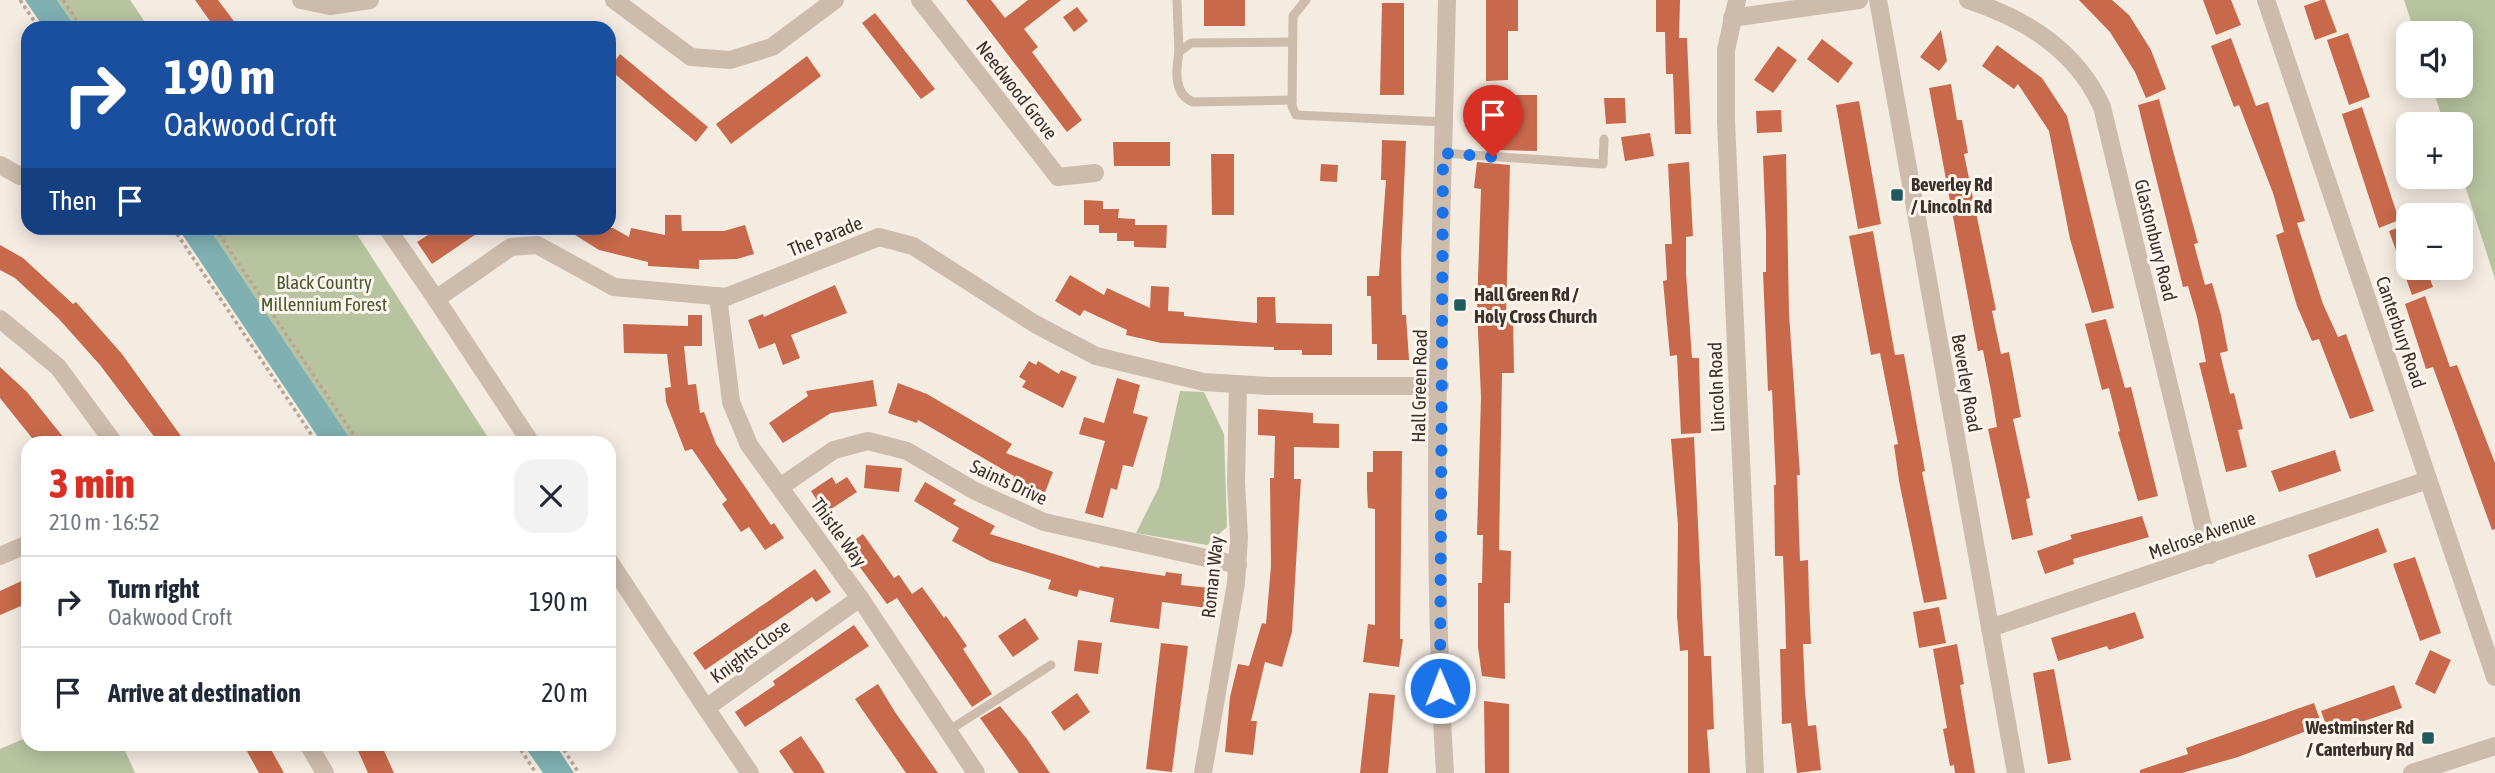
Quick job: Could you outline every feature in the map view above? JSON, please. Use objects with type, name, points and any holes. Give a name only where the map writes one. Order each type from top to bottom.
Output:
[{"type":"street","points":[[301,0],[330,6],[370,0]]},
{"type":"street","points":[[614,0],[691,57],[730,60],[772,47],[835,0]]},
{"type":"street","name":"Needwood Grove","points":[[919,0],[1058,177],[1095,173]]},
{"type":"street","name":"Hall Green Road","points":[[1445,773],[1440,688],[1440,386],[1447,0]]},
{"type":"street","name":"Lincoln Road","points":[[1737,0],[1726,50],[1726,121],[1755,773]]},
{"type":"street","points":[[1732,18],[1858,0]]},
{"type":"street","name":"Beverley Road","points":[[1878,0],[2016,773]]},
{"type":"street","name":"Glastonbury Road","points":[[1968,0],[1999,10],[2043,34],[2084,74],[2102,107],[2210,555]]},
{"type":"street","name":"Canterbury Road","points":[[2266,0],[2495,677]]},
{"type":"street","points":[[0,166],[20,177]]},
{"type":"street","points":[[392,235],[526,436]]},
{"type":"street","name":"The Parade","points":[[436,299],[511,247],[537,245],[614,287],[726,297],[879,237],[913,246],[1035,324],[1096,356],[1204,382],[1440,386]]},
{"type":"street","name":"Thistle Way","points":[[719,296],[731,402],[749,445],[860,598],[976,773]]},
{"type":"street","points":[[0,318],[58,367],[109,436]]},
{"type":"street","name":"Roman Way","points":[[1203,773],[1238,565],[1238,384]]},
{"type":"street","name":"Saints Drive","points":[[780,486],[834,450],[868,441],[907,451],[975,491],[1044,522],[1238,565]]},
{"type":"street","name":"Melrose Avenue","points":[[1990,628],[2428,480]]},
{"type":"street","points":[[0,555],[21,547]]},
{"type":"street","name":"Knights Close","points":[[616,572],[706,708],[860,598]]},
{"type":"street","points":[[706,708],[750,773]]},
{"type":"street","points":[[2412,773],[2495,746]]},
{"type":"street","points":[[312,751],[325,773]]},
{"type":"lane","points":[[1177,0],[1178,90],[1184,98],[1192,102],[1292,100]]},
{"type":"lane","points":[[1306,0],[1293,16],[1292,100],[1296,115],[1300,118],[1444,122]]},
{"type":"lane","points":[[1179,52],[1191,43],[1293,42]]},
{"type":"lane","points":[[1443,153],[1603,164],[1604,139]]},
{"type":"lane","points":[[948,731],[1051,665]]},
{"type":"path","points":[[20,0],[34,21]]},
{"type":"path","points":[[63,0],[77,21]]},
{"type":"path","points":[[178,235],[312,436]]},
{"type":"path","points":[[220,235],[354,436]]},
{"type":"path","points":[[522,751],[536,773]]},
{"type":"path","points":[[565,751],[579,773]]},
{"type":"green space","points":[[57,0],[130,0],[144,21],[71,21]]},
{"type":"green space","points":[[2404,0],[2495,0],[2495,279],[2473,203],[2471,203],[2466,189],[2473,189],[2473,112],[2440,112],[2436,98],[2473,98],[2473,21],[2411,21]]},
{"type":"green space","name":"Black Country Millennium Forest","points":[[214,235],[358,235],[487,436],[348,436]]},
{"type":"green space","points":[[1180,391],[1204,392],[1224,434],[1227,527],[1207,545],[1136,533],[1159,487]]},
{"type":"green space","points":[[21,740],[21,751],[125,751],[135,773],[0,773],[0,749]]},
{"type":"water","points":[[25,0],[57,0],[71,21],[39,21]]},
{"type":"water","points":[[183,235],[214,235],[348,436],[317,436]]},
{"type":"water","points":[[528,751],[560,751],[574,773],[543,773]]},
{"type":"building","points":[[195,0],[218,0],[234,21],[210,21]]},
{"type":"building","points":[[966,0],[991,0],[1005,18],[1028,0],[1061,0],[1024,29],[1038,47],[1032,52],[1082,120],[1067,132]]},
{"type":"building","points":[[1204,0],[1245,0],[1245,26],[1204,26]]},
{"type":"building","points":[[1486,0],[1518,0],[1518,31],[1508,31],[1508,80],[1486,81]]},
{"type":"building","points":[[1656,0],[1680,0],[1679,38],[1687,38],[1691,134],[1675,134],[1673,74],[1666,74],[1665,32],[1656,32]]},
{"type":"building","points":[[2079,0],[2112,0],[2129,15],[2151,50],[2166,89],[2146,98],[2135,72],[2110,32]]},
{"type":"building","points":[[2203,0],[2231,0],[2241,25],[2216,35]]},
{"type":"building","points":[[2325,0],[2337,32],[2315,40],[2304,6]]},
{"type":"building","points":[[1382,3],[1404,3],[1404,95],[1380,95]]},
{"type":"building","points":[[1077,7],[1088,21],[1074,32],[1063,17]]},
{"type":"building","points":[[875,13],[935,89],[921,99],[862,23]]},
{"type":"building","points":[[1941,30],[1947,61],[1939,71],[1920,57]]},
{"type":"building","points":[[2348,33],[2370,97],[2349,105],[2327,40]]},
{"type":"building","points":[[2231,38],[2256,106],[2268,102],[2305,221],[2297,223],[2323,304],[2338,337],[2346,334],[2374,411],[2350,419],[2319,339],[2312,341],[2297,306],[2276,235],[2284,232],[2273,193],[2239,105],[2234,107],[2211,46]]},
{"type":"building","points":[[1822,39],[1853,63],[1838,83],[1807,59]]},
{"type":"building","points":[[1997,45],[2042,78],[2067,116],[2114,308],[2092,313],[2070,239],[2049,131],[2018,84],[2014,89],[1982,66]]},
{"type":"building","points":[[1778,46],[1797,60],[1773,93],[1754,80]]},
{"type":"building","points":[[620,54],[708,127],[696,142],[616,75],[616,59]]},
{"type":"building","points":[[807,56],[821,76],[731,144],[716,124]]},
{"type":"building","points":[[1951,84],[1957,120],[1962,120],[1968,153],[1964,154],[1996,310],[1992,311],[2001,354],[2009,352],[2021,417],[2013,419],[2030,498],[2026,499],[2033,535],[2012,540],[1988,429],[1997,427],[1991,391],[1983,350],[1978,351],[1929,88]]},
{"type":"building","points":[[1497,95],[1537,95],[1537,151],[1497,150]]},
{"type":"building","points":[[1604,98],[1625,98],[1626,123],[1606,124]]},
{"type":"building","points":[[2159,99],[2198,243],[2194,244],[2205,285],[2212,283],[2221,315],[2228,351],[2220,353],[2230,394],[2234,393],[2243,429],[2238,430],[2247,467],[2226,472],[2199,363],[2206,362],[2197,317],[2188,286],[2183,287],[2138,105]]},
{"type":"building","points":[[1859,101],[1881,224],[1858,229],[1836,105]]},
{"type":"building","points":[[2362,107],[2396,211],[2396,221],[2379,228],[2342,114]]},
{"type":"building","points":[[1781,110],[1782,132],[1757,133],[1756,111]]},
{"type":"building","points":[[1650,133],[1654,156],[1625,161],[1621,137]]},
{"type":"building","points":[[1382,140],[1406,141],[1401,257],[1402,315],[1406,315],[1409,360],[1377,360],[1377,344],[1372,344],[1371,296],[1367,296],[1367,276],[1379,276],[1386,180],[1381,180]]},
{"type":"building","points":[[1113,142],[1170,142],[1170,166],[1114,166]]},
{"type":"building","points":[[1211,154],[1234,154],[1234,215],[1212,215]]},
{"type":"building","points":[[1786,154],[1789,313],[1800,475],[1797,475],[1800,561],[1808,560],[1811,644],[1803,644],[1805,691],[1808,726],[1816,725],[1821,770],[1797,773],[1791,723],[1782,724],[1780,649],[1786,649],[1783,556],[1775,556],[1776,485],[1772,390],[1768,391],[1763,272],[1766,272],[1766,234],[1763,156]]},
{"type":"building","points":[[1477,162],[1510,165],[1506,316],[1513,317],[1514,373],[1502,373],[1499,550],[1511,551],[1510,603],[1504,603],[1505,679],[1482,676],[1478,647],[1478,583],[1482,583],[1483,535],[1477,535],[1481,397],[1477,309],[1481,189],[1474,188]]},
{"type":"building","points":[[1689,162],[1693,236],[1686,237],[1686,273],[1692,358],[1699,358],[1701,433],[1681,434],[1677,355],[1670,356],[1663,281],[1667,280],[1665,244],[1672,244],[1668,164]]},
{"type":"building","points":[[1321,164],[1338,165],[1337,182],[1320,181]]},
{"type":"building","points":[[1084,200],[1103,201],[1103,209],[1119,209],[1118,218],[1135,219],[1135,225],[1167,225],[1166,248],[1134,247],[1134,241],[1117,241],[1117,233],[1099,233],[1099,225],[1084,225]]},
{"type":"building","points":[[665,215],[681,215],[682,231],[724,231],[745,225],[754,254],[737,259],[699,260],[699,269],[648,266],[648,262],[599,250],[575,235],[616,235],[616,230],[629,237],[631,228],[665,235]]},
{"type":"building","points":[[2396,228],[2396,250],[2389,231]]},
{"type":"building","points":[[1873,231],[1895,355],[1904,354],[1925,471],[1922,472],[1947,599],[1924,603],[1899,481],[1894,445],[1898,444],[1880,353],[1871,355],[1849,236]]},
{"type":"building","points":[[428,235],[475,235],[432,264],[417,242]]},
{"type":"building","points":[[0,245],[23,258],[73,304],[76,302],[122,354],[181,436],[154,436],[100,365],[59,319],[15,278],[0,270]]},
{"type":"building","points":[[1070,275],[1104,295],[1107,288],[1150,308],[1151,286],[1169,287],[1168,311],[1184,312],[1184,316],[1257,323],[1257,297],[1275,297],[1276,323],[1332,324],[1332,355],[1302,355],[1302,350],[1274,350],[1274,347],[1161,343],[1126,335],[1127,330],[1084,310],[1080,316],[1055,301]]},
{"type":"building","points":[[2407,280],[2430,280],[2433,287],[2412,295]]},
{"type":"building","points":[[835,285],[847,313],[791,335],[800,358],[783,365],[775,343],[759,349],[748,320],[763,314],[764,317]]},
{"type":"building","points":[[2425,296],[2450,367],[2457,365],[2495,463],[2495,529],[2492,530],[2433,367],[2426,369],[2405,304]]},
{"type":"building","points":[[688,315],[702,315],[702,346],[684,346],[688,385],[696,384],[700,413],[704,412],[716,444],[771,525],[774,523],[784,538],[765,550],[749,527],[741,532],[722,504],[727,500],[692,449],[685,451],[666,402],[665,388],[671,387],[667,354],[624,353],[623,324],[688,326]]},
{"type":"building","points":[[2106,319],[2125,388],[2131,387],[2158,496],[2138,501],[2118,432],[2120,431],[2109,388],[2102,390],[2085,324]]},
{"type":"building","points":[[1029,361],[1036,365],[1038,361],[1059,374],[1061,370],[1077,377],[1063,408],[1022,387],[1026,381],[1019,377]]},
{"type":"building","points":[[0,367],[27,392],[62,436],[30,436],[0,398]]},
{"type":"building","points":[[1117,378],[1140,385],[1133,413],[1148,417],[1133,467],[1123,465],[1117,490],[1111,488],[1103,518],[1085,513],[1105,441],[1079,434],[1084,417],[1104,423]]},
{"type":"building","points":[[873,380],[877,406],[831,413],[783,443],[769,423],[808,396],[806,391]]},
{"type":"building","points":[[898,383],[927,394],[1012,444],[1006,453],[1053,472],[1044,495],[1012,483],[1014,476],[918,420],[917,423],[888,413]]},
{"type":"building","points":[[1258,409],[1313,413],[1313,423],[1339,424],[1339,448],[1294,447],[1294,479],[1301,479],[1292,632],[1282,667],[1265,662],[1251,721],[1257,721],[1253,755],[1225,752],[1230,697],[1238,664],[1249,666],[1262,623],[1266,624],[1271,566],[1270,478],[1274,478],[1275,436],[1258,435]]},
{"type":"building","points":[[1694,437],[1704,656],[1711,656],[1714,729],[1707,730],[1710,773],[1688,773],[1688,650],[1680,651],[1677,616],[1678,525],[1671,439]]},
{"type":"building","points":[[2335,450],[2341,471],[2279,492],[2271,471]]},
{"type":"building","points":[[1373,451],[1402,451],[1400,639],[1403,639],[1399,667],[1363,662],[1368,624],[1375,625],[1375,509],[1368,508],[1367,489],[1367,472],[1373,472]]},
{"type":"building","points":[[866,465],[902,468],[899,492],[864,488]]},
{"type":"building","points":[[832,477],[836,484],[847,477],[857,492],[825,513],[811,491]]},
{"type":"building","points":[[925,482],[956,500],[953,504],[995,526],[990,534],[1099,568],[1100,566],[1165,576],[1166,572],[1182,574],[1181,585],[1210,588],[1207,608],[1162,602],[1159,629],[1110,622],[1114,598],[1079,590],[1077,597],[1048,589],[1051,580],[990,561],[952,541],[959,528],[914,501]]},
{"type":"building","points":[[2142,516],[2149,537],[2073,559],[2074,564],[2045,574],[2037,551],[2072,539],[2070,535]]},
{"type":"building","points":[[2378,528],[2387,552],[2316,578],[2308,555]]},
{"type":"building","points":[[863,534],[894,578],[899,575],[912,594],[922,587],[944,618],[946,616],[967,646],[963,649],[992,694],[972,707],[897,598],[887,604],[845,547]]},
{"type":"building","points":[[2415,557],[2441,633],[2420,641],[2393,564]]},
{"type":"building","points":[[815,569],[831,592],[816,602],[812,597],[705,670],[693,653]]},
{"type":"building","points":[[21,581],[21,606],[0,615],[0,591]]},
{"type":"building","points":[[1939,607],[1946,643],[1919,648],[1913,612]]},
{"type":"building","points":[[2135,612],[2144,638],[2109,650],[2107,646],[2058,661],[2051,638]]},
{"type":"building","points":[[1025,618],[1039,639],[1013,657],[998,636]]},
{"type":"building","points":[[854,625],[869,646],[745,727],[735,712],[775,685],[773,681]]},
{"type":"building","points":[[1078,640],[1102,643],[1098,674],[1074,671]]},
{"type":"building","points":[[1161,643],[1188,646],[1172,772],[1146,769]]},
{"type":"building","points":[[1957,644],[1964,684],[1960,685],[1975,773],[1955,773],[1954,765],[1950,766],[1943,729],[1947,728],[1933,649]]},
{"type":"building","points":[[2430,650],[2451,660],[2435,694],[2415,684]]},
{"type":"building","points":[[2054,669],[2071,760],[2048,764],[2033,673]]},
{"type":"building","points":[[878,684],[938,773],[906,773],[855,699]]},
{"type":"building","points":[[2394,685],[2402,708],[2329,733],[2321,711]]},
{"type":"building","points":[[1077,693],[1090,712],[1064,731],[1051,712]]},
{"type":"building","points":[[1369,693],[1395,695],[1388,773],[1360,773]]},
{"type":"building","points":[[1484,701],[1509,704],[1509,773],[1485,773]]},
{"type":"building","points":[[2314,703],[2322,725],[2238,757],[2182,773],[2140,773],[2140,770],[2188,754],[2186,748]]},
{"type":"building","points":[[1000,706],[1050,773],[1019,773],[980,718]]},
{"type":"building","points":[[801,736],[825,773],[794,773],[779,751]]},
{"type":"building","points":[[247,751],[272,751],[284,773],[259,773]]},
{"type":"building","points":[[358,751],[384,751],[394,773],[368,773]]},
{"type":"place","name":"Beverley Rd / Lincoln Rd","points":[[1897,195]]},
{"type":"place","name":"Hall Green Rd / Holy Cross Church","points":[[1460,305]]},
{"type":"place","name":"Westminster Rd / Canterbury Rd","points":[[2428,738]]},
{"type":"route","points":[[1440,688],[1443,153],[1493,157]]}]
